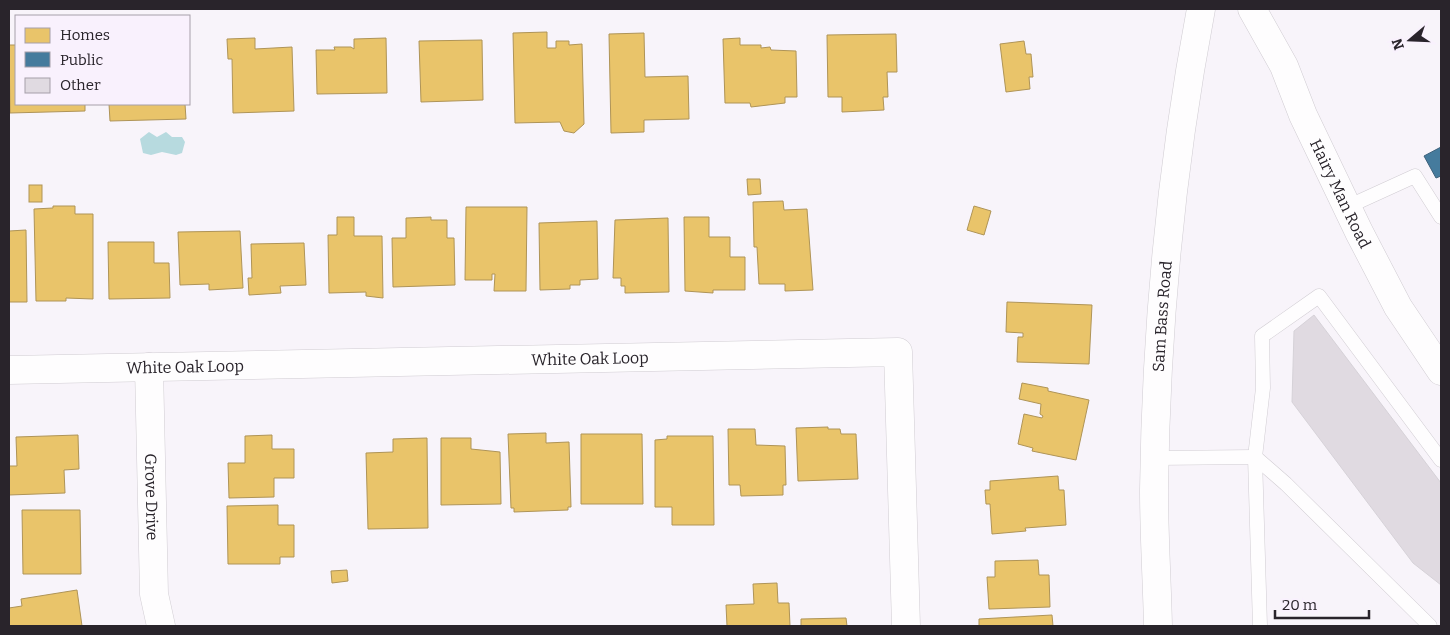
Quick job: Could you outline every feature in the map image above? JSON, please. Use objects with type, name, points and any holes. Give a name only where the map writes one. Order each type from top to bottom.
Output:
[{"type":"street","name":"Sam Bass Road","points":[[1158,626],[1155,458],[1160,330],[1185,96],[1201,9]]},
{"type":"street","name":"Hairy Man Road","points":[[1252,9],[1284,66],[1303,115],[1398,307],[1441,368]]},
{"type":"street","name":"White Oak Loop","points":[[9,370],[898,352],[906,626]]},
{"type":"street","name":"Grove Drive","points":[[149,367],[154,594],[161,626]]},
{"type":"lane","points":[[1347,207],[1415,176],[1441,217]]},
{"type":"lane","points":[[1260,626],[1255,456],[1263,388],[1262,336],[1319,296],[1441,460]]},
{"type":"lane","points":[[1155,458],[1255,456],[1286,484],[1430,626]]},
{"type":"water","points":[[149,132],[157,137],[166,132],[172,137],[182,137],[185,142],[182,153],[176,155],[162,152],[151,155],[143,153],[140,139]]},
{"type":"building: Homes","points":[[547,32],[547,48],[556,48],[556,41],[569,41],[569,45],[582,44],[584,124],[574,133],[564,131],[560,122],[515,123],[513,33]]},
{"type":"building: Homes","points":[[644,33],[645,77],[688,76],[689,119],[644,120],[644,132],[611,133],[609,34]]},
{"type":"building: Homes","points":[[896,34],[897,72],[887,72],[888,97],[883,97],[884,110],[842,112],[842,97],[828,97],[827,35]]},
{"type":"building: Homes","points":[[255,38],[255,49],[292,47],[294,111],[233,113],[232,59],[228,59],[227,39]]},
{"type":"building: Homes","points":[[386,38],[387,93],[317,94],[316,50],[335,50],[334,47],[351,47],[354,49],[354,39]]},
{"type":"building: Homes","points":[[740,38],[740,45],[761,45],[761,48],[770,47],[771,50],[796,51],[797,97],[785,97],[785,103],[751,107],[750,103],[725,103],[723,39]]},
{"type":"building: Homes","points":[[482,40],[483,100],[421,102],[419,41]]},
{"type":"building: Homes","points":[[1024,41],[1026,54],[1031,54],[1033,77],[1029,77],[1030,89],[1006,92],[1000,44]]},
{"type":"building: Homes","points":[[9,45],[15,45],[15,105],[85,105],[85,111],[10,113]]},
{"type":"building: Homes","points":[[109,105],[185,105],[186,119],[110,121]]},
{"type":"building: Homes","points":[[747,179],[760,179],[761,194],[748,195]]},
{"type":"building: Homes","points":[[29,185],[42,185],[42,202],[29,202]]},
{"type":"building: Homes","points":[[783,201],[784,210],[807,209],[813,290],[785,291],[785,284],[759,284],[757,247],[754,247],[753,202]]},
{"type":"building: Homes","points":[[53,206],[75,206],[75,214],[93,214],[93,299],[66,298],[66,301],[36,301],[34,209],[53,208]]},
{"type":"building: Homes","points":[[974,206],[991,211],[984,235],[967,230]]},
{"type":"building: Homes","points":[[466,207],[527,207],[526,291],[494,291],[495,274],[492,274],[492,280],[465,280]]},
{"type":"building: Homes","points":[[337,217],[354,217],[354,236],[382,236],[383,298],[366,296],[366,292],[329,293],[328,235],[337,235]]},
{"type":"building: Homes","points":[[431,217],[431,220],[447,220],[447,238],[454,238],[455,285],[393,287],[392,238],[406,238],[406,218]]},
{"type":"building: Homes","points":[[684,217],[709,217],[709,237],[730,237],[730,257],[745,257],[745,290],[713,290],[713,293],[685,291]]},
{"type":"building: Homes","points":[[668,218],[669,292],[625,293],[625,286],[621,286],[621,278],[613,278],[615,220]]},
{"type":"building: Homes","points":[[597,221],[598,279],[580,280],[580,285],[570,285],[570,289],[540,290],[539,223]]},
{"type":"building: Homes","points":[[26,230],[27,302],[9,302],[9,231]]},
{"type":"building: Homes","points":[[240,231],[243,288],[209,290],[209,284],[180,285],[178,232]]},
{"type":"building: Homes","points":[[108,242],[154,242],[154,263],[169,263],[170,298],[109,299]]},
{"type":"building: Homes","points":[[304,243],[306,285],[280,286],[281,293],[249,295],[248,278],[252,278],[251,244]]},
{"type":"building: Homes","points":[[1007,302],[1092,305],[1089,364],[1017,362],[1018,337],[1023,337],[1023,333],[1006,332]]},
{"type":"building: Homes","points":[[1022,383],[1048,388],[1048,391],[1089,400],[1076,460],[1032,451],[1033,448],[1018,444],[1024,414],[1042,418],[1043,416],[1040,414],[1041,404],[1019,399]]},
{"type":"building: Homes","points":[[828,427],[828,429],[840,429],[841,434],[856,434],[858,479],[798,481],[796,428]]},
{"type":"building: Homes","points":[[728,429],[755,429],[756,445],[785,446],[786,485],[783,485],[783,495],[741,496],[740,485],[729,485]]},
{"type":"building: Homes","points":[[546,433],[546,443],[569,442],[571,507],[568,507],[568,510],[514,512],[514,508],[511,508],[508,434]]},
{"type":"building: Homes","points":[[581,434],[642,434],[643,504],[581,504]]},
{"type":"building: Homes","points":[[78,435],[79,469],[64,470],[65,493],[9,495],[9,466],[17,466],[16,437]]},
{"type":"building: Homes","points":[[272,435],[272,449],[294,449],[294,478],[274,478],[274,497],[229,498],[228,463],[245,463],[245,436]]},
{"type":"building: Homes","points":[[667,436],[713,436],[714,525],[672,525],[672,507],[655,507],[655,440],[667,439]]},
{"type":"building: Homes","points":[[427,438],[428,528],[368,529],[366,453],[393,452],[393,439]]},
{"type":"building: Homes","points":[[441,438],[471,438],[471,449],[500,452],[501,504],[441,505]]},
{"type":"building: Homes","points":[[1058,476],[1059,490],[1064,490],[1066,525],[1025,528],[1026,531],[992,534],[990,504],[986,504],[985,490],[990,490],[990,481]]},
{"type":"building: Homes","points":[[278,505],[278,525],[294,525],[294,557],[280,557],[280,564],[228,564],[227,506]]},
{"type":"building: Homes","points":[[22,510],[80,510],[81,574],[23,574]]},
{"type":"building: Homes","points":[[1038,560],[1039,575],[1049,575],[1050,607],[989,609],[987,577],[995,577],[995,561]]},
{"type":"building: Homes","points":[[347,570],[348,581],[332,583],[331,571]]},
{"type":"building: Homes","points":[[777,583],[778,603],[789,603],[790,626],[727,626],[726,605],[754,604],[753,584]]},
{"type":"building: Homes","points":[[77,590],[82,626],[9,626],[9,608],[22,606],[21,599]]},
{"type":"building: Homes","points":[[1052,615],[1053,626],[979,626],[979,619]]},
{"type":"building: Homes","points":[[846,618],[847,626],[801,626],[801,619]]},
{"type":"building: Public","points":[[1441,147],[1441,176],[1436,178],[1424,156]]},
{"type":"building: Other","points":[[1314,315],[1441,483],[1441,585],[1413,563],[1292,402],[1294,331]]}]
